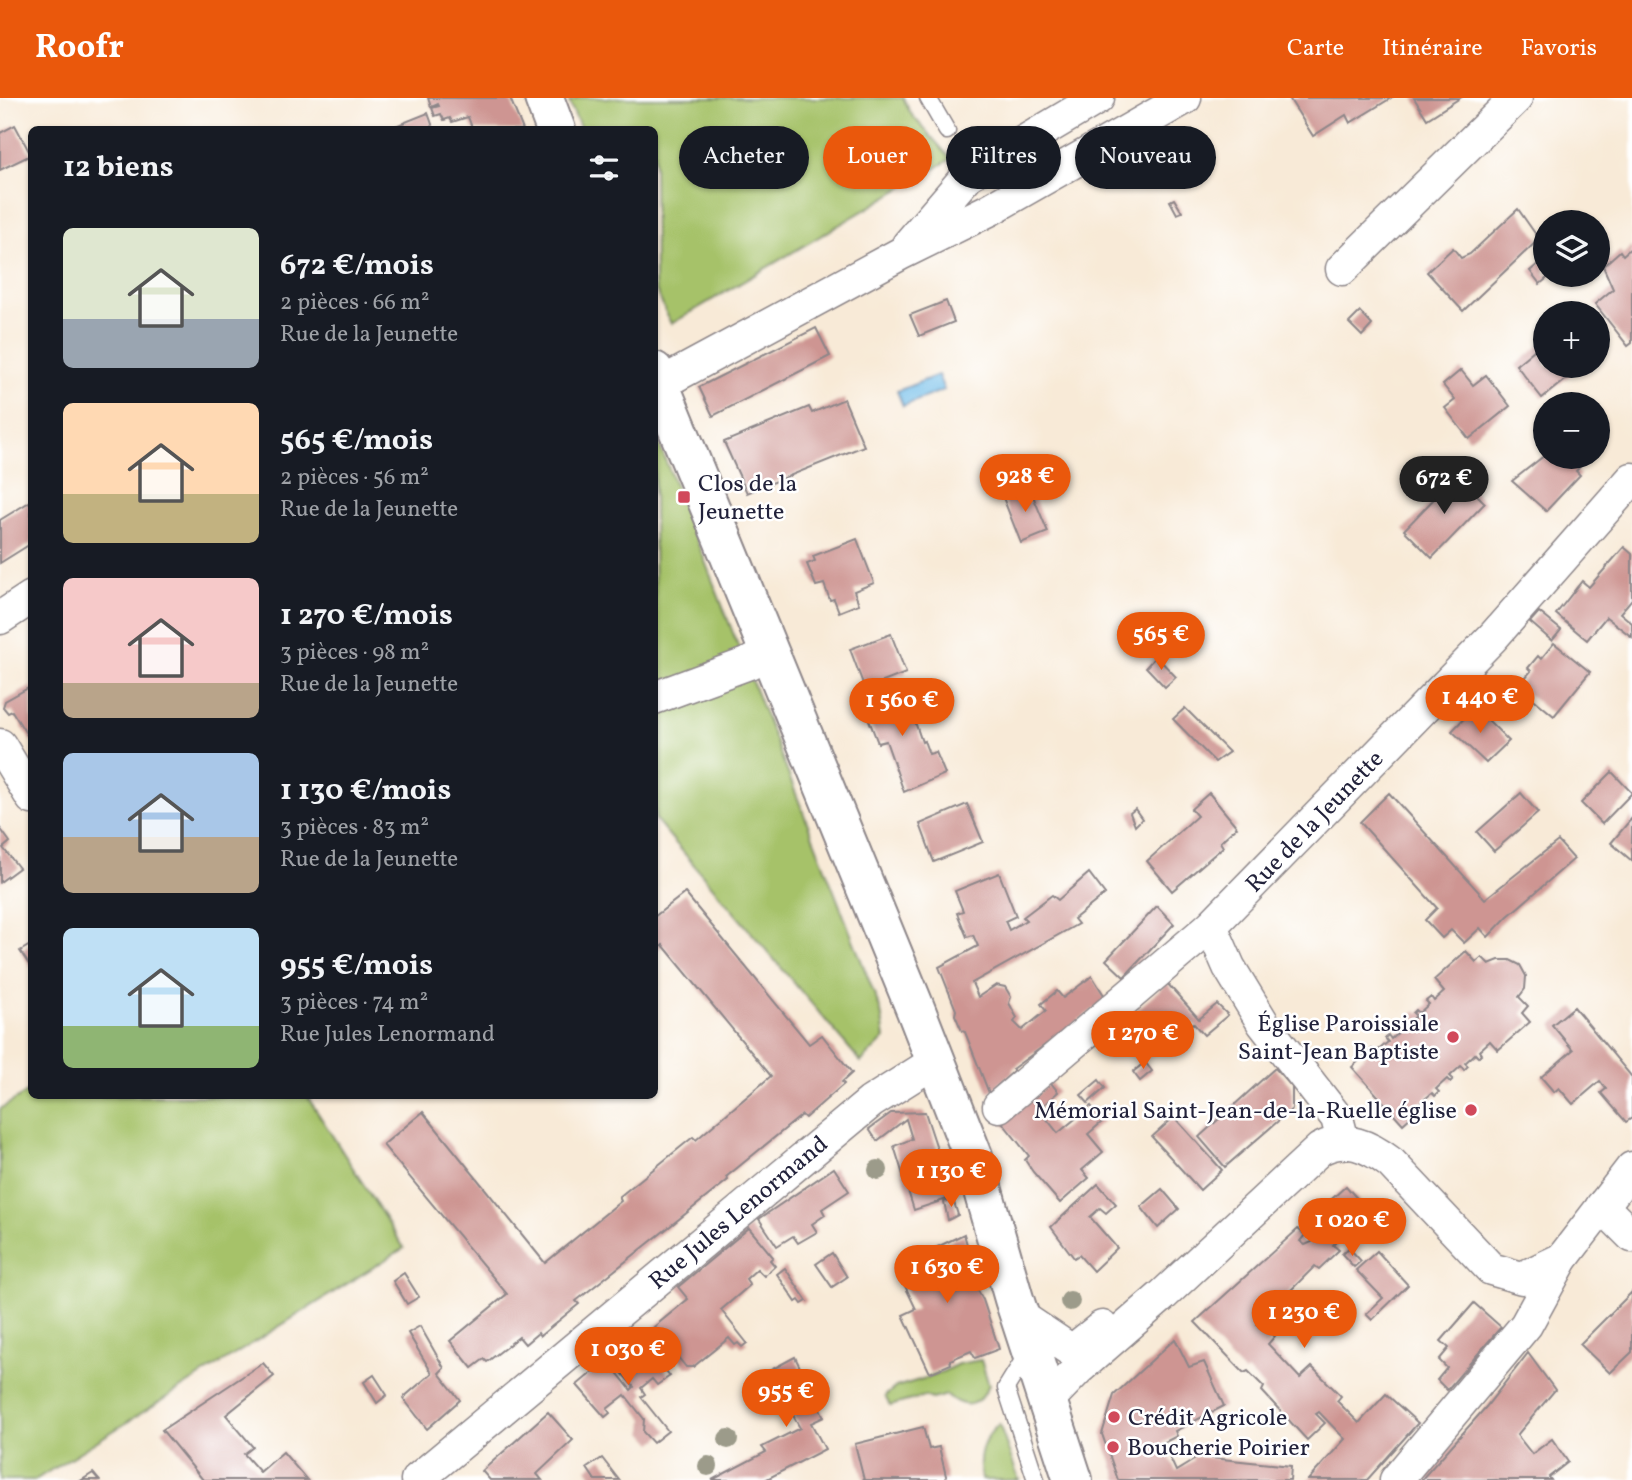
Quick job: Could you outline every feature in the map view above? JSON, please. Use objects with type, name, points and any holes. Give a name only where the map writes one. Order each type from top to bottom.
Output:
[{"type":"main road","points":[[544,98],[554,126]]},
{"type":"main road","points":[[658,379],[973,1156],[1025,1332],[1073,1480]]},
{"type":"street","points":[[658,376],[900,254],[1098,98]]},
{"type":"street","points":[[978,192],[1185,98]]},
{"type":"street","points":[[1342,269],[1516,98]]},
{"type":"street","name":"Rue de la Jeunette","points":[[999,1107],[1211,926],[1493,637],[1632,480]]},
{"type":"street","points":[[0,618],[28,600]]},
{"type":"street","points":[[658,697],[750,663],[770,652]]},
{"type":"street","points":[[0,745],[28,791]]},
{"type":"street","points":[[1047,1401],[1077,1370],[1332,1145],[1337,1118],[1262,1023],[1229,967],[1211,926]]},
{"type":"street","name":"Rue Jules Lenormand","points":[[417,1480],[871,1102],[936,1061]]},
{"type":"street","points":[[1025,1332],[1072,1351],[1332,1145],[1379,1154],[1391,1163],[1491,1269],[1526,1325]]},
{"type":"street","points":[[1396,1480],[1526,1325],[1562,1259],[1632,1168]]},
{"type":"street","points":[[1602,1206],[1632,1236]]},
{"type":"street","points":[[1491,1269],[1522,1278],[1562,1259]]},
{"type":"lane","points":[[928,98],[946,129]]},
{"type":"lane","points":[[1025,1332],[1006,1388],[1036,1480]]},
{"type":"green space","points":[[579,98],[903,98],[911,114],[922,126],[823,126],[823,189],[900,189],[671,324],[658,295],[658,126],[580,126],[569,102]]},
{"type":"green space","points":[[932,138],[946,153],[946,162],[932,170]]},
{"type":"green space","points":[[658,441],[881,1011],[885,1038],[861,1062],[658,823]]},
{"type":"green space","points":[[28,1092],[28,1099],[309,1099],[404,1248],[35,1480],[0,1480],[0,1109]]},
{"type":"green space","points":[[981,1360],[989,1385],[981,1398],[971,1404],[960,1403],[947,1395],[932,1399],[925,1396],[890,1406],[885,1396],[896,1387],[936,1375],[958,1364]]},
{"type":"green space","points":[[999,1424],[1019,1480],[982,1480],[982,1449],[988,1436]]},
{"type":"water","points":[[938,375],[944,390],[903,406],[897,391]]},
{"type":"building","points":[[428,98],[510,98],[521,126],[471,126],[468,117],[452,122],[450,118],[444,120],[441,114],[435,116],[432,108],[439,106],[438,104],[431,107]]},
{"type":"building","points":[[1289,98],[1391,98],[1350,123],[1346,115],[1313,136]]},
{"type":"building","points":[[1414,98],[1460,98],[1427,119]]},
{"type":"building","points":[[428,113],[433,126],[396,126]]},
{"type":"building","points":[[15,125],[28,149],[28,156],[0,170],[0,133]]},
{"type":"building","points":[[1174,199],[1182,212],[1177,214],[1170,201]]},
{"type":"building","points":[[1518,209],[1533,230],[1533,245],[1463,311],[1427,272],[1453,248],[1461,258],[1470,254]]},
{"type":"building","points":[[1632,247],[1632,343],[1628,346],[1610,323],[1610,301],[1599,301],[1613,289],[1610,282],[1610,260],[1620,251],[1623,255]]},
{"type":"building","points":[[946,301],[954,322],[919,336],[910,315]]},
{"type":"building","points":[[1360,312],[1372,325],[1362,336],[1349,323]]},
{"type":"building","points":[[816,328],[830,356],[713,416],[699,387]]},
{"type":"building","points":[[1533,351],[1533,378],[1567,378],[1550,392],[1537,392],[1516,365]]},
{"type":"building","points":[[1461,370],[1473,385],[1486,375],[1510,406],[1469,439],[1445,408],[1455,400],[1443,385]]},
{"type":"building","points":[[844,399],[864,446],[747,493],[724,442],[809,407],[812,413]]},
{"type":"building","points":[[1533,464],[1533,469],[1578,469],[1576,471],[1580,475],[1546,511],[1512,481]]},
{"type":"building","points":[[1457,475],[1485,503],[1432,558],[1404,530]]},
{"type":"building","points":[[1028,484],[1048,532],[1021,543],[1002,495]]},
{"type":"building","points":[[28,503],[28,546],[0,563],[0,520]]},
{"type":"building","points":[[857,539],[874,583],[854,591],[859,604],[839,612],[834,599],[830,600],[824,584],[816,586],[807,564],[815,561],[813,556]]},
{"type":"building","points":[[1624,547],[1632,554],[1632,599],[1620,613],[1632,623],[1632,637],[1606,617],[1587,640],[1556,614],[1582,581],[1589,587]]},
{"type":"building","points":[[1539,612],[1561,630],[1552,641],[1530,622]]},
{"type":"building","points":[[891,634],[906,673],[865,689],[850,649]]},
{"type":"building","points":[[1554,643],[1590,672],[1554,716],[1518,686],[1531,671],[1528,668],[1538,656],[1541,659]]},
{"type":"building","points":[[1156,656],[1176,677],[1165,687],[1146,667]]},
{"type":"building","points":[[907,684],[910,694],[906,696],[922,742],[924,741],[929,754],[936,752],[945,774],[904,792],[886,741],[878,743],[862,702]]},
{"type":"building","points":[[28,688],[28,737],[12,711],[8,713],[3,707],[5,701]]},
{"type":"building","points":[[1475,707],[1509,741],[1486,763],[1452,731]]},
{"type":"building","points":[[1185,708],[1229,752],[1215,762],[1173,719]]},
{"type":"building","points":[[1612,772],[1632,793],[1602,824],[1581,803]]},
{"type":"building","points":[[1209,793],[1237,827],[1220,842],[1223,847],[1172,891],[1147,861],[1197,816],[1191,809]]},
{"type":"building","points":[[1389,793],[1485,899],[1558,841],[1574,859],[1488,937],[1480,928],[1464,943],[1451,930],[1442,938],[1425,920],[1437,908],[1360,822]]},
{"type":"building","points":[[1521,793],[1538,813],[1494,851],[1477,832]]},
{"type":"building","points":[[967,804],[983,842],[934,862],[920,824]]},
{"type":"building","points":[[1135,809],[1142,819],[1135,826],[1130,813]]},
{"type":"building","points":[[1632,818],[1632,861],[1611,843]]},
{"type":"building","points":[[0,828],[10,842],[3,848],[19,868],[0,882]]},
{"type":"building","points":[[999,873],[1016,916],[1005,921],[1009,930],[1026,920],[1023,917],[1052,895],[1058,900],[1089,873],[1105,894],[1074,919],[1078,924],[972,983],[978,997],[996,985],[1005,987],[1017,1018],[1014,1022],[1022,1030],[1046,1011],[1041,1004],[1057,991],[1063,998],[1092,976],[1107,1000],[1012,1069],[1014,1071],[989,1093],[965,1032],[955,1015],[956,1010],[939,967],[978,946],[973,935],[967,937],[957,913],[963,911],[955,891]]},
{"type":"building","points":[[685,893],[809,1044],[822,1035],[852,1073],[842,1082],[844,1084],[805,1118],[802,1115],[726,1177],[728,1180],[576,1301],[579,1304],[540,1336],[538,1333],[525,1344],[519,1337],[487,1362],[484,1359],[472,1368],[450,1341],[507,1294],[383,1145],[423,1112],[545,1263],[621,1201],[619,1197],[693,1137],[696,1140],[771,1076],[663,945],[658,949],[658,914]]},
{"type":"building","points":[[1157,906],[1174,924],[1124,977],[1106,960]]},
{"type":"building","points":[[28,946],[28,963],[20,951]]},
{"type":"building","name":"Église Paroissiale Saint-Jean Baptiste","points":[[1466,951],[1476,962],[1482,957],[1489,964],[1510,960],[1520,965],[1526,976],[1525,989],[1519,997],[1528,1006],[1522,1013],[1530,1022],[1498,1050],[1490,1041],[1479,1051],[1481,1054],[1478,1057],[1475,1054],[1465,1063],[1468,1066],[1464,1070],[1461,1066],[1450,1076],[1453,1079],[1450,1082],[1447,1079],[1436,1089],[1439,1092],[1435,1096],[1432,1093],[1420,1103],[1423,1106],[1403,1124],[1352,1067],[1372,1049],[1375,1053],[1388,1042],[1385,1038],[1388,1035],[1391,1039],[1402,1029],[1399,1025],[1402,1023],[1405,1026],[1416,1016],[1413,1013],[1416,1010],[1419,1013],[1429,1004],[1426,1001],[1431,997],[1434,1001],[1444,992],[1434,980]]},
{"type":"building","points":[[1167,983],[1199,1019],[1217,1004],[1228,1015],[1204,1035],[1193,1023],[1168,1044],[1153,1029],[1145,1036],[1129,1017]]},
{"type":"building","points":[[1574,1007],[1632,1077],[1632,1118],[1626,1122],[1601,1093],[1606,1089],[1600,1081],[1573,1104],[1559,1088],[1554,1092],[1541,1077],[1573,1050],[1552,1025]]},
{"type":"building","points":[[1145,1062],[1152,1071],[1140,1081],[1133,1072]]},
{"type":"building","points":[[1275,1068],[1292,1087],[1292,1109],[1225,1167],[1199,1137]]},
{"type":"building","points":[[1099,1080],[1105,1088],[1088,1103],[1081,1095]]},
{"type":"building","points":[[1051,1083],[1058,1092],[1039,1109],[1058,1133],[1091,1106],[1103,1121],[1088,1134],[1103,1152],[1082,1170],[1089,1178],[1060,1203],[1033,1172],[1025,1160],[1029,1156],[1002,1122]]},
{"type":"building","points":[[925,1112],[953,1197],[914,1210],[894,1146],[912,1139],[906,1119],[877,1141],[869,1129],[891,1113]]},
{"type":"building","points":[[1174,1117],[1222,1170],[1200,1190],[1152,1137]]},
{"type":"building","points":[[834,1168],[849,1191],[822,1209],[825,1215],[812,1224],[817,1232],[798,1243],[793,1236],[777,1246],[759,1219]]},
{"type":"building","points":[[1098,1184],[1116,1204],[1106,1213],[1100,1208],[1090,1217],[1117,1248],[1093,1271],[1079,1255],[1074,1258],[1051,1227]]},
{"type":"building","points":[[1346,1186],[1368,1211],[1333,1245],[1339,1250],[1319,1269],[1315,1266],[1257,1324],[1261,1329],[1265,1326],[1275,1336],[1268,1344],[1300,1378],[1312,1367],[1341,1396],[1337,1401],[1359,1423],[1386,1394],[1418,1423],[1367,1480],[1308,1480],[1345,1439],[1319,1412],[1316,1414],[1325,1423],[1307,1440],[1262,1391],[1264,1387],[1248,1371],[1244,1373],[1195,1322],[1298,1229],[1305,1235],[1300,1241],[1305,1245],[1312,1242],[1321,1231],[1310,1219]]},
{"type":"building","points":[[1162,1189],[1179,1209],[1158,1228],[1141,1207]]},
{"type":"building","points":[[953,1199],[958,1215],[948,1220],[944,1202]]},
{"type":"building","points":[[749,1228],[773,1257],[770,1260],[775,1266],[764,1276],[757,1269],[746,1279],[750,1285],[721,1310],[747,1343],[742,1347],[738,1343],[735,1345],[729,1338],[693,1367],[686,1367],[654,1327],[688,1299],[678,1287]]},
{"type":"building","points":[[964,1234],[977,1279],[973,1281],[983,1300],[999,1349],[975,1358],[971,1351],[930,1373],[903,1315],[916,1309],[896,1267]]},
{"type":"building","points":[[1349,1248],[1361,1261],[1354,1267],[1342,1254]]},
{"type":"building","points":[[1377,1251],[1408,1285],[1372,1320],[1366,1314],[1383,1298],[1356,1270]]},
{"type":"building","points":[[832,1253],[847,1277],[832,1287],[816,1264]]},
{"type":"building","points":[[785,1268],[807,1301],[802,1304],[799,1300],[796,1302],[777,1274]]},
{"type":"building","points":[[404,1273],[419,1297],[407,1304],[393,1281]]},
{"type":"building","points":[[1632,1292],[1632,1352],[1610,1373],[1580,1344]]},
{"type":"building","points":[[1474,1303],[1501,1327],[1447,1390],[1437,1380],[1447,1368],[1439,1360],[1449,1348],[1441,1341]]},
{"type":"building","points":[[420,1326],[444,1368],[439,1373],[460,1400],[427,1429],[403,1398],[432,1373],[408,1333]]},
{"type":"building","points":[[1175,1339],[1189,1367],[1204,1362],[1224,1406],[1175,1431],[1177,1436],[1163,1443],[1176,1471],[1194,1460],[1192,1456],[1291,1466],[1290,1480],[1118,1480],[1102,1434],[1114,1395]]},
{"type":"building","points":[[644,1343],[670,1376],[657,1385],[652,1379],[641,1388],[645,1394],[641,1397],[668,1431],[653,1443],[643,1432],[644,1419],[625,1395],[607,1409],[610,1413],[605,1417],[577,1385],[607,1360],[631,1390],[634,1387],[616,1366]]},
{"type":"building","points":[[1528,1353],[1555,1390],[1517,1435],[1532,1454],[1552,1439],[1568,1462],[1549,1477],[1551,1480],[1421,1480],[1486,1407]]},
{"type":"building","points":[[795,1357],[824,1417],[811,1423],[825,1449],[765,1480],[712,1480],[766,1452],[762,1447],[800,1428],[769,1371]]},
{"type":"building","points":[[263,1363],[274,1376],[226,1415],[253,1447],[244,1454],[260,1472],[283,1452],[307,1480],[203,1480],[162,1430]]},
{"type":"building","points":[[374,1375],[387,1395],[377,1403],[364,1382]]},
{"type":"building","points":[[548,1412],[573,1440],[537,1474],[542,1480],[490,1480],[482,1471]]},
{"type":"building","points":[[923,1427],[929,1449],[939,1447],[947,1480],[864,1480],[855,1444]]},
{"type":"building","points":[[602,1458],[619,1480],[595,1480],[587,1468]]},
{"type":"building","points":[[93,1473],[99,1480],[82,1480]]},
{"type":"place","name":"Clos de la Jeunette","points":[[684,497]]},
{"type":"place","name":"Église Paroissiale Saint-Jean Baptiste","points":[[1453,1037]]},
{"type":"place","name":"Mémorial Saint-Jean-de-la-Ruelle église","points":[[1471,1110]]},
{"type":"place","name":"Crédit Agricole","points":[[1114,1417]]},
{"type":"place","name":"Boucherie Poirier","points":[[1113,1447]]}]
